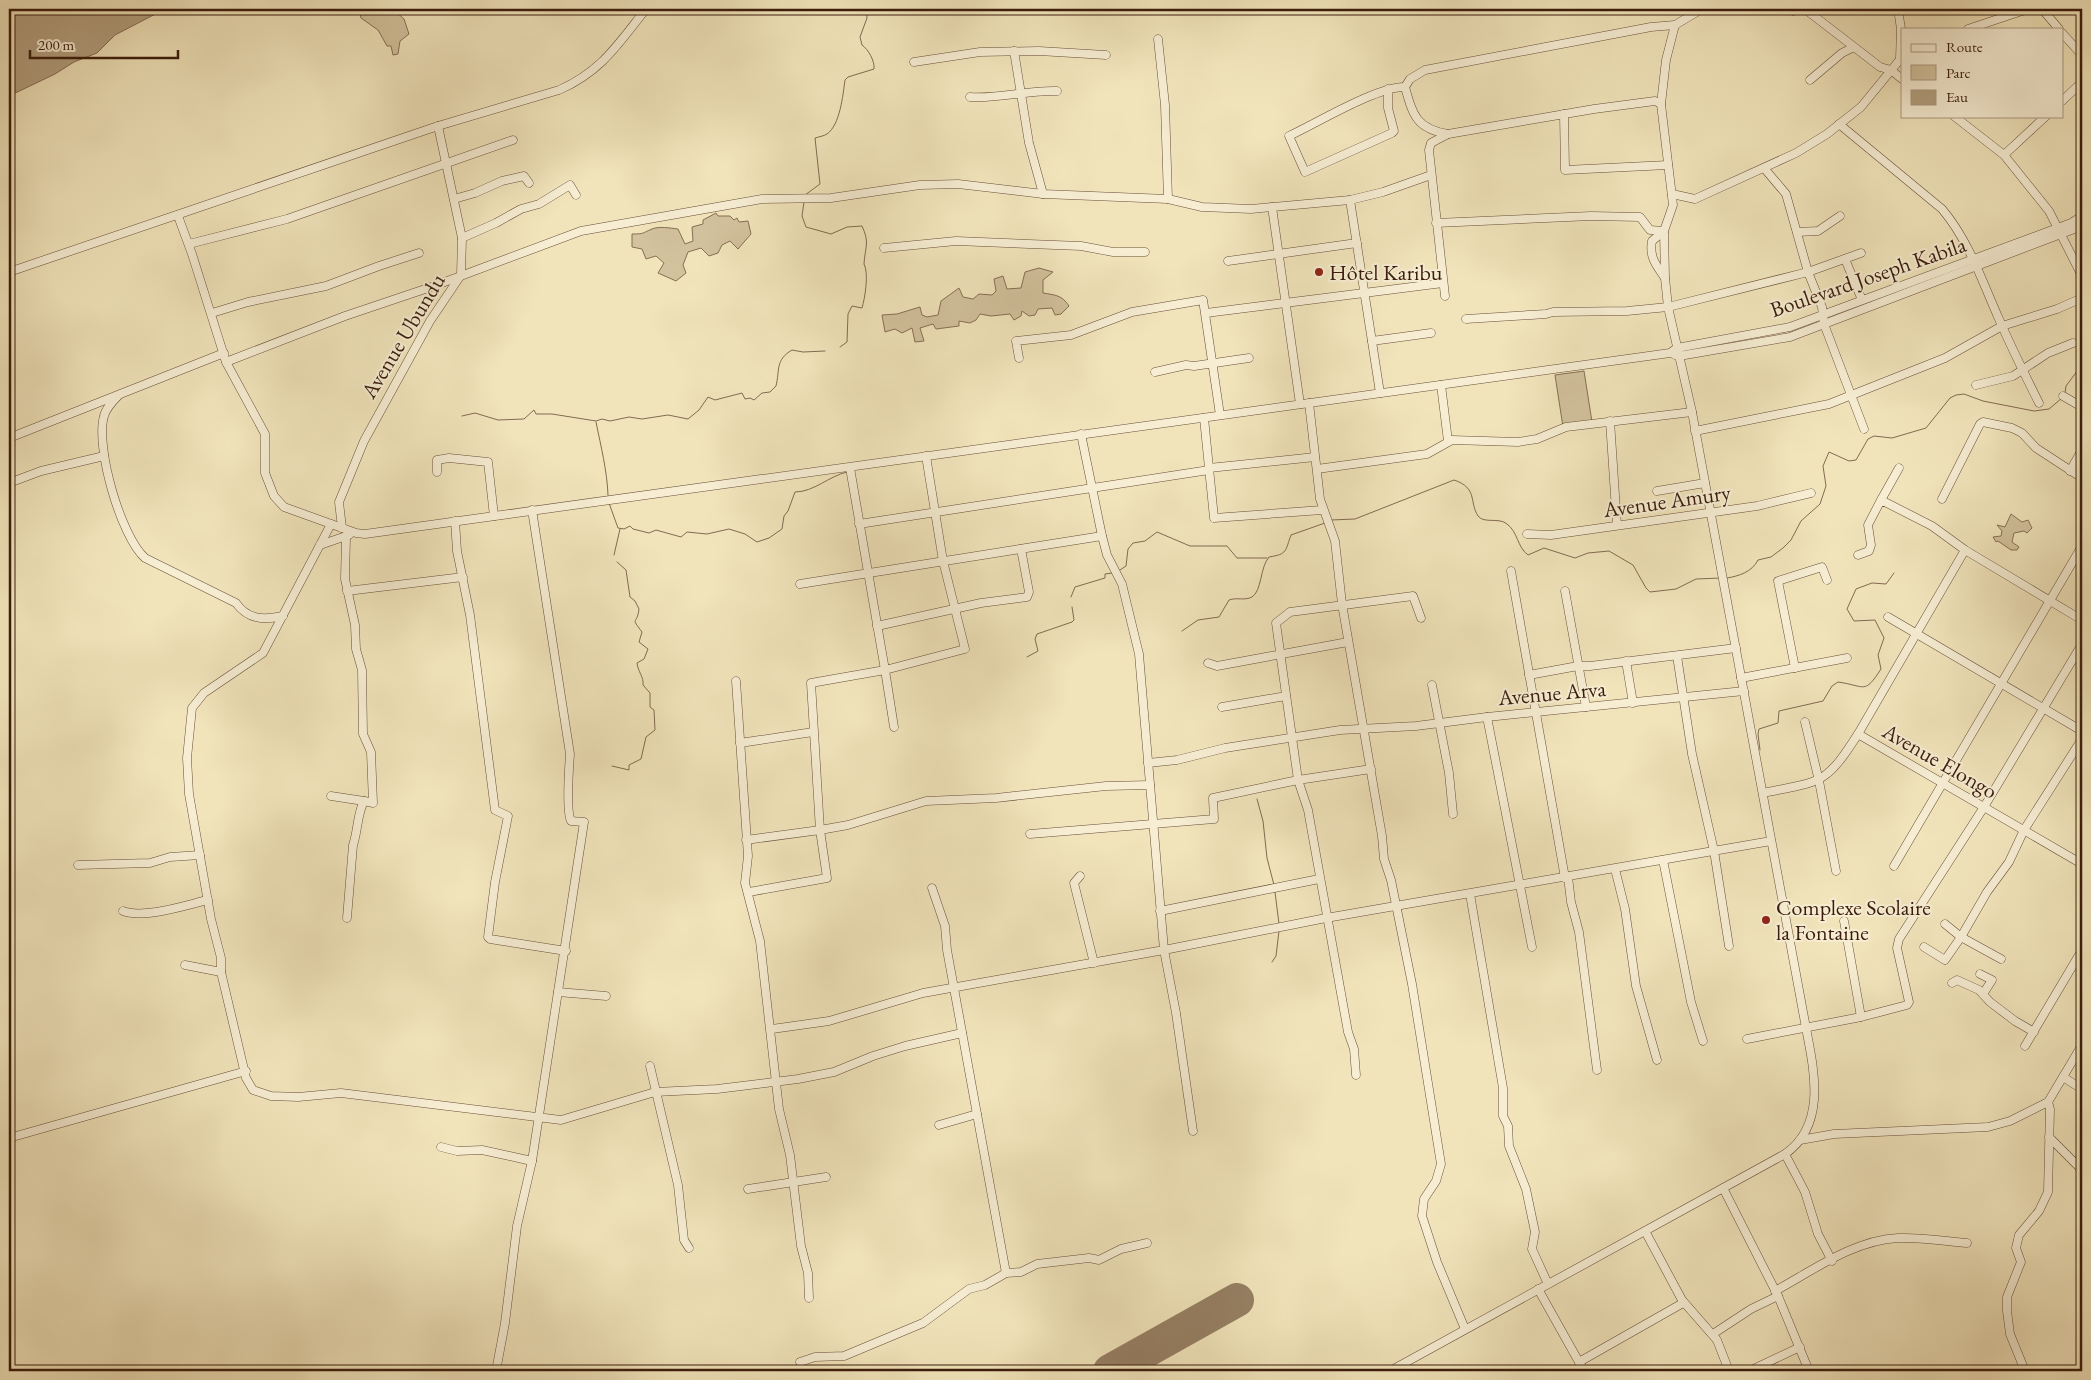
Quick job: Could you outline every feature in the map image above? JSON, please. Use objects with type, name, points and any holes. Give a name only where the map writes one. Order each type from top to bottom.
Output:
[{"type":"street","points":[[9,272],[438,126],[559,90],[578,82],[603,62],[646,9]]},
{"type":"street","points":[[1445,296],[1431,175],[1429,150],[1431,144],[1425,128],[1412,110],[1406,87],[1410,79],[1425,70],[1651,27],[1675,25],[1702,9]]},
{"type":"street","points":[[1805,9],[1880,68],[1891,70],[1901,77]]},
{"type":"street","points":[[1672,194],[1695,199],[1764,168],[1796,153],[1861,107],[1901,58],[1901,29],[1898,9]]},
{"type":"street","points":[[1971,28],[2025,9]]},
{"type":"street","points":[[2042,9],[2058,28]]},
{"type":"street","points":[[320,545],[356,533],[494,516],[775,476],[850,468],[1081,434],[1441,385],[1674,350],[1665,278],[1664,231],[1673,205],[1661,104],[1666,60],[1675,25]]},
{"type":"street","points":[[2064,35],[2082,55]]},
{"type":"street","points":[[1158,39],[1165,105],[1168,200]]},
{"type":"street","points":[[1810,80],[1842,53],[1854,47]]},
{"type":"street","points":[[1014,51],[1029,143],[1042,194]]},
{"type":"street","points":[[914,62],[980,52],[1014,51],[1106,55]]},
{"type":"street","points":[[2064,99],[2082,82]]},
{"type":"street","points":[[1388,89],[1388,108],[1394,130],[1392,133],[1304,171],[1289,136],[1388,89],[1406,87]]},
{"type":"street","points":[[970,97],[991,98],[1057,91]]},
{"type":"street","points":[[1431,144],[1448,134],[1655,101],[1661,104]]},
{"type":"street","points":[[1564,114],[1565,170],[1668,165]]},
{"type":"street","points":[[1957,118],[2004,155],[2049,211],[2063,235],[2082,276]]},
{"type":"street","points":[[2004,155],[2044,118]]},
{"type":"street","points":[[1839,124],[1942,209],[1954,223],[1967,244],[2002,326],[2039,403]]},
{"type":"street","name":"Avenue Ubundu","points":[[342,528],[339,502],[364,441],[430,321],[461,275],[462,238],[438,126]]},
{"type":"street","points":[[1425,128],[1448,134]]},
{"type":"street","points":[[189,244],[284,220],[447,165],[513,140]]},
{"type":"street","points":[[1764,168],[1786,194],[1808,272],[1822,307],[1824,324],[1849,394],[1864,429]]},
{"type":"street","points":[[226,362],[245,353],[574,233],[594,228],[643,222],[676,213],[762,199],[803,199],[920,186],[958,184],[1042,194],[1168,200],[1214,208],[1272,207],[1350,200],[1384,192],[1431,175]]},
{"type":"street","points":[[454,199],[475,193],[502,181],[524,176],[529,183]]},
{"type":"street","points":[[462,238],[496,224],[521,209],[539,204],[570,186],[576,195]]},
{"type":"street","points":[[1350,200],[1380,393]]},
{"type":"street","points":[[1272,207],[1300,404]]},
{"type":"street","points":[[178,216],[212,313],[226,362],[264,434],[265,473],[274,496],[284,507],[356,533]]},
{"type":"street","points":[[1436,223],[1591,216],[1640,218],[1650,230],[1664,231]]},
{"type":"street","points":[[1797,232],[1818,231],[1840,216]]},
{"type":"street","name":"Boulevard Joseph Kabila","points":[[2082,216],[2058,228],[1790,326],[1674,350],[1679,356],[1790,337],[2063,235],[2082,226]]},
{"type":"street","points":[[1664,231],[1652,241],[1651,248],[1652,260],[1665,278]]},
{"type":"street","points":[[884,248],[956,242],[1071,245],[1113,252],[1146,252]]},
{"type":"street","points":[[1228,261],[1357,243]]},
{"type":"street","points":[[1960,264],[1967,244]]},
{"type":"street","points":[[212,313],[248,302],[326,286],[372,268],[419,253]]},
{"type":"street","points":[[1466,319],[1554,312],[1627,311],[1668,306],[1808,272],[1861,253]]},
{"type":"street","points":[[1845,259],[1862,300]]},
{"type":"street","points":[[1206,313],[1443,283]]},
{"type":"street","points":[[1695,431],[1822,406],[1945,358],[2002,326],[2057,309],[2082,298]]},
{"type":"street","points":[[1019,358],[1016,341],[1071,335],[1132,312],[1203,300],[1220,415]]},
{"type":"street","points":[[1372,341],[1431,333]]},
{"type":"street","points":[[1976,385],[2023,371],[2048,353],[2073,343]]},
{"type":"street","points":[[9,438],[224,353]]},
{"type":"street","points":[[1390,1371],[1784,1154],[1800,1140],[1810,1121],[1815,1096],[1806,1028],[1692,412],[1679,356]]},
{"type":"street","points":[[1155,372],[1186,365],[1213,364],[1249,358]]},
{"type":"street","points":[[1441,385],[1448,441]]},
{"type":"street","points":[[119,395],[103,417],[104,456],[114,501],[136,551],[236,603],[242,612],[253,618],[268,619],[283,616]]},
{"type":"street","points":[[2063,396],[2082,407]]},
{"type":"street","points":[[1309,403],[1324,513],[1335,541],[1342,604],[1371,769],[1384,859],[1397,907],[1441,1164],[1436,1181],[1424,1199],[1422,1216],[1437,1262],[1465,1329]]},
{"type":"street","points":[[1317,469],[1427,454],[1448,441],[1518,442],[1537,439],[1566,426],[1692,412]]},
{"type":"street","points":[[1204,418],[1212,486],[1213,516],[1215,518],[1324,513]]},
{"type":"street","points":[[1610,421],[1617,525]]},
{"type":"street","points":[[1942,499],[1980,424],[1983,422],[2012,428],[2022,433],[2036,448],[2082,478]]},
{"type":"street","points":[[1081,434],[1107,555],[1122,584],[1139,654],[1164,950],[1176,1013],[1193,1131]]},
{"type":"street","points":[[2070,471],[2082,450]]},
{"type":"street","points":[[9,483],[41,471],[104,456]]},
{"type":"street","points":[[749,892],[827,878],[820,830],[811,683],[885,670],[966,649],[943,561],[926,456]]},
{"type":"street","points":[[859,524],[1209,469],[1315,456]]},
{"type":"street","points":[[437,472],[437,460],[450,458],[488,462],[494,516]]},
{"type":"street","points":[[850,468],[894,727]]},
{"type":"street","points":[[1858,555],[1869,552],[1871,545],[1868,525],[1899,468]]},
{"type":"street","points":[[1657,491],[1705,483]]},
{"type":"street","name":"Avenue Amury","points":[[1527,534],[1551,534],[1710,513],[1757,506],[1811,493]]},
{"type":"street","points":[[1881,500],[1932,526],[1965,550],[2082,620]]},
{"type":"street","points":[[496,1371],[505,1323],[517,1226],[532,1161],[566,951],[584,822],[571,820],[567,812],[570,799],[568,784],[569,753],[532,510]]},
{"type":"street","points":[[455,521],[457,551],[463,577],[494,810],[508,816],[495,882],[488,937],[490,939],[566,951]]},
{"type":"street","points":[[331,524],[272,639],[259,657],[204,693],[192,708],[187,758],[188,783],[208,900],[221,958],[221,972],[246,1071],[246,1078],[254,1090],[271,1096],[298,1098],[341,1093],[464,1106],[472,1110],[563,1120],[655,1092],[717,1089],[838,1071],[869,1057],[905,1046],[962,1033]]},
{"type":"street","points":[[331,796],[373,803],[371,752],[363,734],[362,670],[356,649],[355,625],[347,591],[344,566],[346,536]]},
{"type":"street","points":[[800,584],[1102,536]]},
{"type":"street","points":[[1894,866],[2082,546]]},
{"type":"street","points":[[877,626],[955,608],[1026,596],[1029,592],[1021,549]]},
{"type":"street","points":[[1858,734],[1918,634],[1965,550]]},
{"type":"street","points":[[1795,668],[1778,581],[1822,567],[1827,580]]},
{"type":"street","points":[[1511,570],[1572,905],[1579,932],[1597,1070]]},
{"type":"street","points":[[347,591],[463,577]]},
{"type":"street","points":[[1565,591],[1586,707]]},
{"type":"street","points":[[1356,1075],[1354,1050],[1348,1032],[1335,952],[1326,918],[1308,810],[1298,780],[1276,622],[1290,612],[1413,596],[1421,618]]},
{"type":"street","points":[[1888,617],[2082,731]]},
{"type":"street","points":[[1208,663],[1217,666],[1348,642]]},
{"type":"street","points":[[1747,1039],[1907,1006],[1909,1002],[1897,948],[1899,939],[1984,807],[2082,644]]},
{"type":"street","points":[[1530,675],[1578,666],[1736,648]]},
{"type":"street","points":[[1677,656],[1692,754],[1714,851],[1729,946]]},
{"type":"street","points":[[1741,678],[1842,661],[1847,658]]},
{"type":"street","points":[[1626,661],[1634,703]]},
{"type":"street","points":[[736,681],[748,856],[745,880],[760,941],[772,1029],[779,1109],[784,1122],[783,1130],[790,1155],[801,1246],[808,1273],[809,1298]]},
{"type":"street","points":[[1432,685],[1450,773],[1453,814]]},
{"type":"street","name":"Avenue Arva","points":[[1148,762],[1177,760],[1225,748],[1363,728],[1439,723],[1744,691]]},
{"type":"street","points":[[1222,707],[1286,696]]},
{"type":"street","points":[[1486,717],[1518,886],[1532,947]]},
{"type":"street","points":[[1804,722],[1819,781],[1836,871]]},
{"type":"street","points":[[740,743],[813,732]]},
{"type":"street","name":"Avenue Elongo","points":[[1763,793],[1819,781],[1839,764],[1858,734],[2082,864]]},
{"type":"street","points":[[1924,947],[1945,960],[1975,917],[1978,908],[2009,862],[2024,830],[2082,739]]},
{"type":"street","points":[[1030,834],[1214,819],[1213,798],[1298,780],[1371,769]]},
{"type":"street","points":[[746,840],[848,825],[926,801],[996,798],[1106,786],[1150,785]]},
{"type":"street","points":[[347,918],[353,845],[358,835],[361,806],[364,801]]},
{"type":"street","points":[[772,1029],[829,1021],[923,993],[954,989],[1164,950],[1326,918],[1771,841]]},
{"type":"street","points":[[78,865],[150,863],[170,857],[200,855]]},
{"type":"street","points":[[1663,860],[1691,1002],[1703,1041]]},
{"type":"street","points":[[1615,869],[1625,910],[1636,986],[1657,1060]]},
{"type":"street","points":[[1080,876],[1074,883],[1094,963]]},
{"type":"street","points":[[1160,911],[1320,878]]},
{"type":"street","points":[[932,888],[945,926],[954,989],[1006,1273]]},
{"type":"street","points":[[1470,894],[1503,1088],[1503,1116],[1508,1126],[1509,1146],[1526,1189],[1535,1233],[1532,1249],[1548,1284]]},
{"type":"street","points":[[123,910],[138,913],[151,912],[208,900]]},
{"type":"street","points":[[1844,921],[1860,1017]]},
{"type":"street","points":[[1945,924],[1961,936],[2001,959]]},
{"type":"street","points":[[2025,1046],[2082,950]]},
{"type":"street","points":[[185,965],[221,972]]},
{"type":"street","points":[[1980,974],[1992,980],[1983,994]]},
{"type":"street","points":[[1952,983],[1958,980],[1963,982],[1983,994],[1990,1002],[2015,1021],[2034,1032]]},
{"type":"street","points":[[558,992],[606,996]]},
{"type":"street","points":[[1800,1140],[1834,1134],[1988,1127],[2010,1121],[2048,1102],[2082,1045]]},
{"type":"street","points":[[650,1066],[678,1185],[684,1240],[689,1248]]},
{"type":"street","points":[[9,1138],[246,1071]]},
{"type":"street","points":[[2063,1077],[2082,1089]]},
{"type":"street","points":[[2025,1371],[2009,1331],[2007,1296],[2021,1262],[2016,1248],[2019,1235],[2039,1211],[2047,1194],[2050,1109],[2048,1102]]},
{"type":"street","points":[[939,1125],[977,1114]]},
{"type":"street","points":[[2049,1136],[2082,1170]]},
{"type":"street","points":[[441,1147],[457,1151],[482,1150],[532,1161]]},
{"type":"street","points":[[1784,1154],[1805,1192],[1818,1234],[1832,1261]]},
{"type":"street","points":[[748,1189],[826,1177]]},
{"type":"street","points":[[1723,1188],[1776,1294],[1809,1371]]},
{"type":"street","points":[[1645,1230],[1682,1300],[1713,1334],[1720,1345],[1729,1371]]},
{"type":"street","points":[[1713,1334],[1776,1294],[1860,1247],[1897,1238],[1966,1243]]},
{"type":"street","points":[[800,1362],[815,1357],[844,1356],[923,1323],[969,1289],[985,1285],[1006,1273],[1021,1272],[1037,1264],[1089,1258],[1099,1260],[1121,1249],[1147,1243]]},
{"type":"street","points":[[1538,1289],[1584,1371]]},
{"type":"street","points":[[1579,1362],[1684,1303]]},
{"type":"street","points":[[1749,1371],[1800,1347]]},
{"type":"green space","points":[[359,9],[393,9],[404,19],[409,34],[400,41],[398,54],[393,55],[391,46],[387,46],[378,30],[361,18]]},
{"type":"green space","points":[[716,213],[718,216],[730,216],[734,220],[737,218],[739,222],[748,221],[751,234],[738,249],[730,241],[722,245],[718,253],[709,256],[701,248],[688,252],[683,265],[686,273],[676,281],[658,273],[664,263],[656,256],[646,259],[642,249],[632,247],[632,234],[658,228],[678,229],[685,244],[693,241],[692,227],[703,224],[703,220]]},
{"type":"green space","points":[[1039,268],[1053,272],[1043,280],[1043,293],[1058,296],[1066,302],[1069,306],[1061,314],[1055,315],[1052,308],[1038,309],[1035,315],[1029,316],[1022,311],[1021,316],[1014,320],[1010,314],[991,316],[980,314],[976,320],[970,323],[959,321],[959,326],[936,329],[933,324],[920,328],[924,341],[915,342],[912,328],[902,333],[895,329],[885,332],[882,315],[897,314],[920,307],[922,315],[927,317],[938,315],[941,301],[959,288],[963,297],[973,299],[979,294],[992,295],[996,291],[994,279],[1003,276],[1007,289],[1021,288],[1025,272]]},
{"type":"green space","points":[[1584,371],[1592,422],[1563,427],[1555,375]]},
{"type":"green space","points":[[2011,514],[2022,522],[2028,520],[2032,528],[2027,533],[2024,531],[2014,533],[2012,542],[2019,547],[2017,550],[2011,550],[1998,541],[1996,542],[1993,537],[2001,536],[2002,531],[1997,525],[2005,527]]},
{"type":"water","points":[[9,9],[165,9],[115,35],[97,53],[74,62],[55,74],[9,96]]},
{"type":"waterway","points":[[805,195],[820,184],[815,138],[827,134],[835,124],[840,109],[845,80],[848,77],[874,69],[869,52],[862,45],[860,37],[867,18],[866,9]]},
{"type":"waterway","points":[[804,202],[802,216],[806,227],[831,234],[847,227],[862,226],[866,237],[864,264],[866,279],[863,304],[862,308],[852,306],[848,314],[847,342],[840,347]]},
{"type":"waterway","points":[[462,416],[475,413],[498,420],[524,419],[534,410],[536,414],[552,414],[596,421],[602,419],[610,421],[629,417],[642,419],[668,415],[688,419],[699,410],[708,397],[715,400],[742,393],[745,399],[750,398],[754,400],[762,393],[770,392],[776,386],[779,366],[783,358],[792,350],[803,352],[825,351]]},
{"type":"waterway","points":[[2065,393],[2066,386],[2078,370],[2082,370]]},
{"type":"waterway","points":[[1727,578],[1740,575],[1752,568],[1758,560],[1771,557],[1791,540],[1801,521],[1820,504],[1826,486],[1823,466],[1829,452],[1849,461],[1856,460],[1868,439],[1874,436],[1892,438],[1926,428],[1950,398],[1956,395],[1964,394],[1983,401],[2034,411],[2049,409],[2062,398]]},
{"type":"waterway","points":[[596,422],[608,495]]},
{"type":"waterway","points":[[609,503],[618,528],[624,529],[630,526],[633,529],[649,533],[656,530],[681,537],[687,532],[707,534],[729,529],[745,534],[757,542],[769,538],[782,529],[784,516],[788,511],[795,492],[815,487],[847,472]]},
{"type":"waterway","points":[[1331,520],[1355,519],[1454,480],[1462,483],[1470,491],[1478,516],[1484,520],[1504,522],[1511,527],[1524,552],[1528,555],[1544,548],[1575,558],[1588,553],[1609,551],[1633,565],[1650,592],[1676,589],[1696,579],[1721,578]]},
{"type":"waterway","points":[[1182,631],[1198,620],[1219,617],[1229,600],[1252,597],[1258,590],[1264,567],[1269,557],[1283,553],[1291,535],[1325,523]]},
{"type":"waterway","points":[[614,555],[620,529]]},
{"type":"waterway","points":[[1120,570],[1126,566],[1128,549],[1133,543],[1145,541],[1157,532],[1190,546],[1227,546],[1237,558],[1267,558]]},
{"type":"waterway","points":[[612,766],[629,770],[629,765],[641,759],[646,737],[655,730],[654,710],[650,707],[650,693],[643,685],[643,679],[637,663],[644,659],[648,649],[639,642],[642,632],[635,622],[639,609],[635,601],[630,597],[626,570],[617,562]]},
{"type":"waterway","points":[[1071,597],[1075,587],[1105,578],[1105,574],[1112,573]]},
{"type":"waterway","points":[[1760,750],[1759,729],[1778,723],[1779,711],[1823,701],[1832,686],[1838,682],[1864,687],[1871,683],[1881,669],[1878,655],[1884,638],[1875,620],[1854,621],[1847,609],[1856,589],[1872,583],[1886,584],[1894,573]]},
{"type":"waterway","points":[[1027,657],[1038,651],[1035,639],[1037,634],[1074,620],[1072,607]]},
{"type":"waterway","points":[[1257,799],[1263,821],[1267,858],[1274,885]]},
{"type":"waterway","points":[[1275,892],[1279,924]]},
{"type":"waterway","points":[[1272,962],[1276,956],[1279,931]]},
{"type":"runway","points":[[1110,1371],[1237,1300]]},
{"type":"place","name":"Hôtel Karibu","points":[[1319,272]]},
{"type":"place","name":"Complexe Scolaire la Fontaine","points":[[1766,920]]}]
